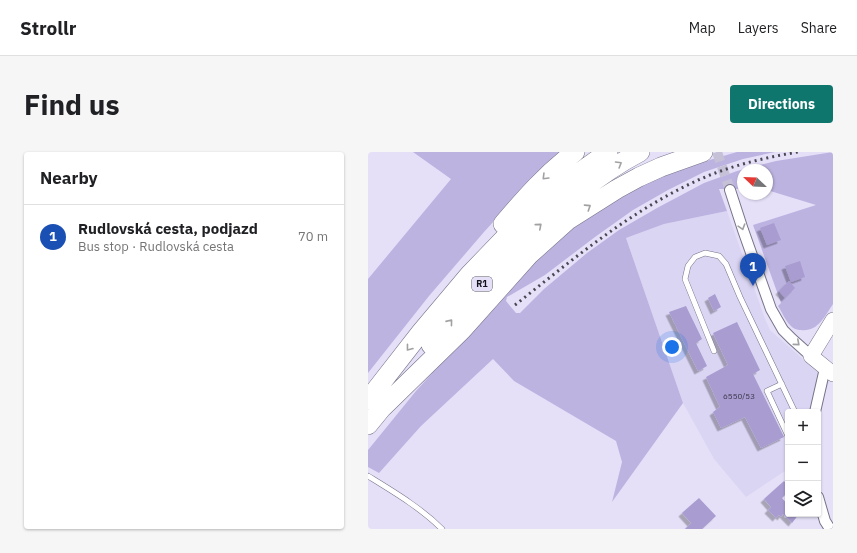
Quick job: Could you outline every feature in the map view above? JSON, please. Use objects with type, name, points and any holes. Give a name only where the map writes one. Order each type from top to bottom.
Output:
[{"type":"highway","points":[[469,275],[486,243],[533,189],[574,152]]},
{"type":"highway","name":"R1","points":[[375,403],[492,273],[531,233],[564,204],[594,171],[608,152]]},
{"type":"highway","name":"R1","points":[[368,425],[375,403],[421,332],[469,275],[524,218],[555,190],[594,171],[616,166],[640,152]]},
{"type":"highway","points":[[375,403],[462,330],[529,255],[568,220],[639,177],[661,167],[703,152]]},
{"type":"street","points":[[730,190],[771,309],[783,330],[829,371],[816,409]]},
{"type":"street","points":[[811,356],[833,320]]},
{"type":"street","points":[[821,507],[825,521],[830,529]]},
{"type":"lane","points":[[714,351],[685,279],[688,266],[695,257],[705,253],[718,256],[726,264],[740,297],[794,409]]},
{"type":"lane","points":[[782,384],[767,391],[785,430]]},
{"type":"lane","points":[[368,476],[396,493],[442,529]]},
{"type":"shaded area","points":[[413,152],[562,152],[535,176],[484,232],[429,296],[368,373],[368,279],[451,179]]},
{"type":"shaded area","points":[[737,152],[775,152],[743,159],[704,172],[668,190],[633,210],[545,275],[507,297],[506,301],[516,313],[520,313],[544,289],[587,253],[619,230],[704,183],[737,171],[737,189],[719,189],[727,211],[664,224],[626,238],[683,403],[612,502],[622,462],[616,441],[514,381],[493,359],[421,426],[379,473],[368,467],[368,450],[416,391],[509,288],[508,287],[576,224],[622,195],[672,171]]},
{"type":"shaded area","points":[[833,152],[833,304],[824,318],[816,326],[807,330],[799,330],[791,326],[778,306],[781,303],[753,225],[816,205],[773,192],[773,164],[764,164]]},
{"type":"shaded area","points":[[727,211],[770,330],[829,382],[819,409],[785,409],[785,471],[746,497],[714,459],[683,403],[626,238],[664,224]]},
{"type":"building","points":[[774,223],[781,240],[767,245],[760,228]]},
{"type":"building","points":[[800,261],[805,277],[791,282],[785,266]]},
{"type":"building","points":[[789,281],[795,288],[785,298],[779,291]]},
{"type":"building","points":[[715,294],[721,307],[714,311],[708,298]]},
{"type":"building","points":[[686,306],[702,339],[696,343],[707,366],[698,371],[669,312]]},
{"type":"building","points":[[737,322],[760,370],[753,374],[784,437],[761,448],[745,417],[721,428],[713,412],[720,407],[706,377],[728,365],[713,333]]},
{"type":"building","points":[[784,481],[785,495],[782,498],[785,502],[785,516],[783,514],[781,517],[779,515],[776,518],[768,510],[771,507],[764,499]]},
{"type":"building","points":[[699,498],[716,516],[702,529],[685,529],[691,523],[682,513]]},
{"type":"building","points":[[786,517],[797,517],[792,523]]},
{"type":"tunnel","points":[[717,152],[730,190]]},
{"type":"railway","points":[[515,305],[608,233],[657,201],[683,187],[731,167],[798,152]]},
{"type":"place","name":"Rudlovská cesta, podjazd","points":[[753,286]]}]
